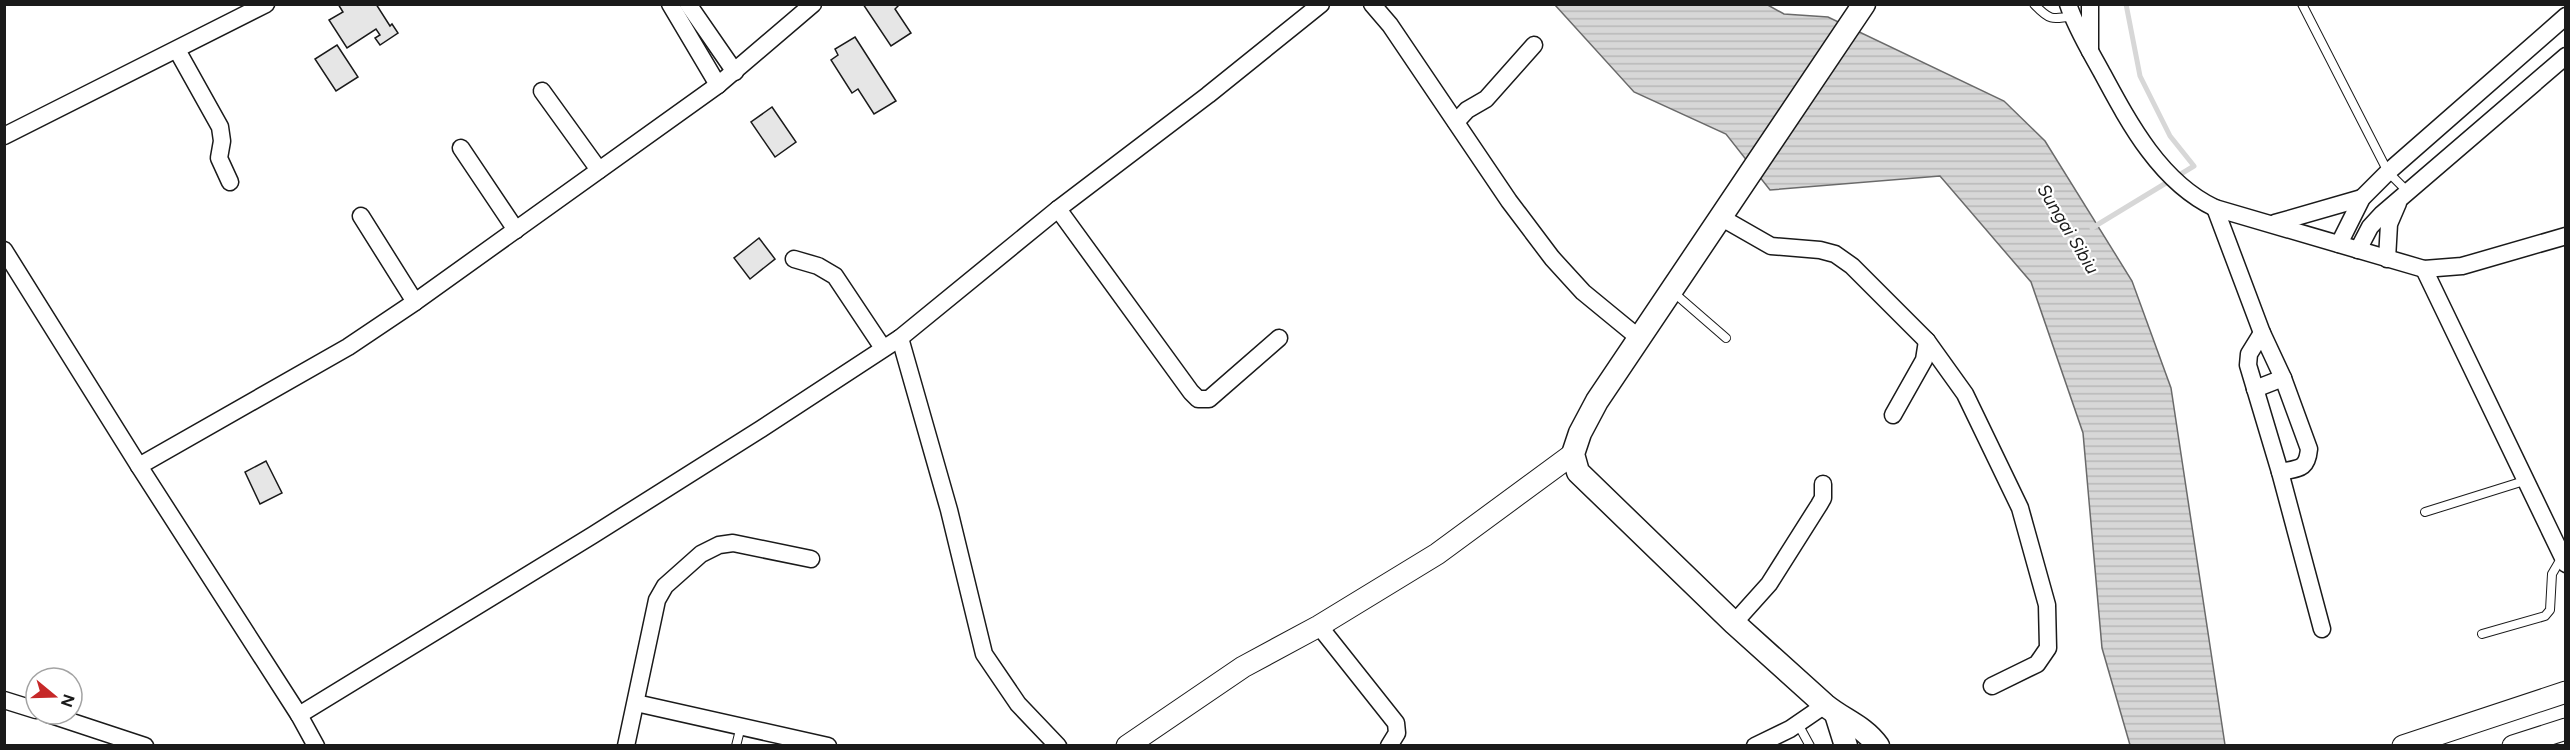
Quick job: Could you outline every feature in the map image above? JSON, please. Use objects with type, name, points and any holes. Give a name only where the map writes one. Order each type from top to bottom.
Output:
[{"type":"main road","points":[[1860,11],[1597,401],[1580,433],[1573,454],[1578,472],[1734,623],[1830,709],[1854,723],[1878,746]]},
{"type":"main road","points":[[1830,709],[1846,746]]},
{"type":"street","points":[[4,136],[266,4]]},
{"type":"street","points":[[670,4],[718,85]]},
{"type":"street","points":[[688,4],[735,72]]},
{"type":"street","points":[[139,465],[348,347],[415,302],[718,85],[813,4]]},
{"type":"street","points":[[299,715],[593,535],[900,338],[1059,209],[1208,95],[1321,4]]},
{"type":"street","points":[[1372,4],[1390,25],[1509,201],[1552,258],[1583,292],[1639,338]]},
{"type":"street","points":[[2090,4],[2090,52]]},
{"type":"street","points":[[2070,10],[2122,111],[2141,140],[2167,173],[2197,199],[2215,208],[2424,269],[2462,266],[2565,236]]},
{"type":"street","points":[[2339,244],[2362,198],[2388,171],[2565,16]]},
{"type":"street","points":[[1456,122],[1467,110],[1486,99],[1534,45]]},
{"type":"street","points":[[177,50],[220,127],[222,141],[219,158],[230,182]]},
{"type":"street","points":[[2358,250],[2370,227],[2404,194],[2565,56]]},
{"type":"street","points":[[542,91],[599,170]]},
{"type":"street","points":[[461,148],[516,230]]},
{"type":"street","points":[[2387,259],[2389,224],[2404,194]]},
{"type":"street","points":[[2274,224],[2298,219],[2362,198]]},
{"type":"street","points":[[2215,208],[2309,449],[2308,461],[2301,468],[2280,472]]},
{"type":"street","points":[[1059,209],[1198,399],[1209,399],[1279,338]]},
{"type":"street","points":[[361,216],[415,302]]},
{"type":"street","points":[[1722,218],[1771,246],[1806,247],[1834,254],[1852,266],[1927,341],[1965,394],[2020,508],[2047,605],[2048,648],[2037,664],[1992,686]]},
{"type":"street","points":[[4,250],[299,715],[316,746]]},
{"type":"street","points":[[794,259],[818,266],[835,276],[883,348]]},
{"type":"street","points":[[2424,269],[2564,560]]},
{"type":"street","points":[[2262,333],[2249,354],[2248,365],[2280,472],[2322,629]]},
{"type":"street","points":[[900,338],[949,510],[984,654],[1018,704],[1058,746]]},
{"type":"street","points":[[1893,415],[1924,360],[1927,341]]},
{"type":"street","points":[[2256,389],[2283,378]]},
{"type":"street","points":[[1127,746],[1243,668],[1437,554],[1573,454]]},
{"type":"street","points":[[1734,623],[1769,584],[1823,498],[1823,484]]},
{"type":"street","points":[[626,746],[657,600],[665,586],[701,554],[719,545],[733,543],[811,558]]},
{"type":"street","points":[[1318,626],[1396,723],[1397,733],[1389,746]]},
{"type":"street","points":[[2403,746],[2565,692]]},
{"type":"street","points":[[4,700],[24,706]]},
{"type":"street","points":[[636,703],[828,746]]},
{"type":"street","points":[[1755,746],[1830,709]]},
{"type":"street","points":[[84,726],[146,746]]},
{"type":"street","points":[[2513,746],[2565,729]]},
{"type":"lane","points":[[2034,4],[2046,16],[2055,19],[2070,10]]},
{"type":"lane","points":[[2302,4],[2388,171],[2404,194]]},
{"type":"lane","points":[[2561,4],[2565,9]]},
{"type":"lane","points":[[1673,291],[1726,338]]},
{"type":"lane","points":[[2425,512],[2524,481]]},
{"type":"lane","points":[[2482,634],[2545,616],[2550,610],[2552,574],[2564,560]]},
{"type":"lane","points":[[1798,724],[1810,746]]},
{"type":"lane","points":[[736,746],[741,726]]},
{"type":"water","name":"Sungai Sibiu","points":[[1766,4],[1784,14],[1828,17],[2004,101],[2045,141],[2132,281],[2171,388],[2225,745],[2130,745],[2102,648],[2083,433],[2031,282],[1940,176],[1770,190],[1726,134],[1634,92],[1555,5]]},
{"type":"building","points":[[338,4],[376,4],[390,26],[392,24],[398,33],[380,45],[375,38],[380,35],[376,29],[347,48],[329,20],[343,12]]},
{"type":"building","points":[[863,4],[900,4],[895,9],[911,33],[891,46]]},
{"type":"building","points":[[855,37],[896,101],[874,114],[858,89],[852,93],[831,60],[838,55],[835,49]]},
{"type":"building","points":[[337,45],[358,77],[336,91],[315,59]]},
{"type":"building","points":[[772,107],[796,142],[775,157],[751,122]]},
{"type":"building","points":[[759,238],[775,259],[750,279],[734,258]]},
{"type":"building","points":[[266,461],[282,493],[260,504],[245,472]]},
{"type":"waterway","points":[[2092,228],[2194,166],[2170,136],[2140,76],[2126,4]]}]
